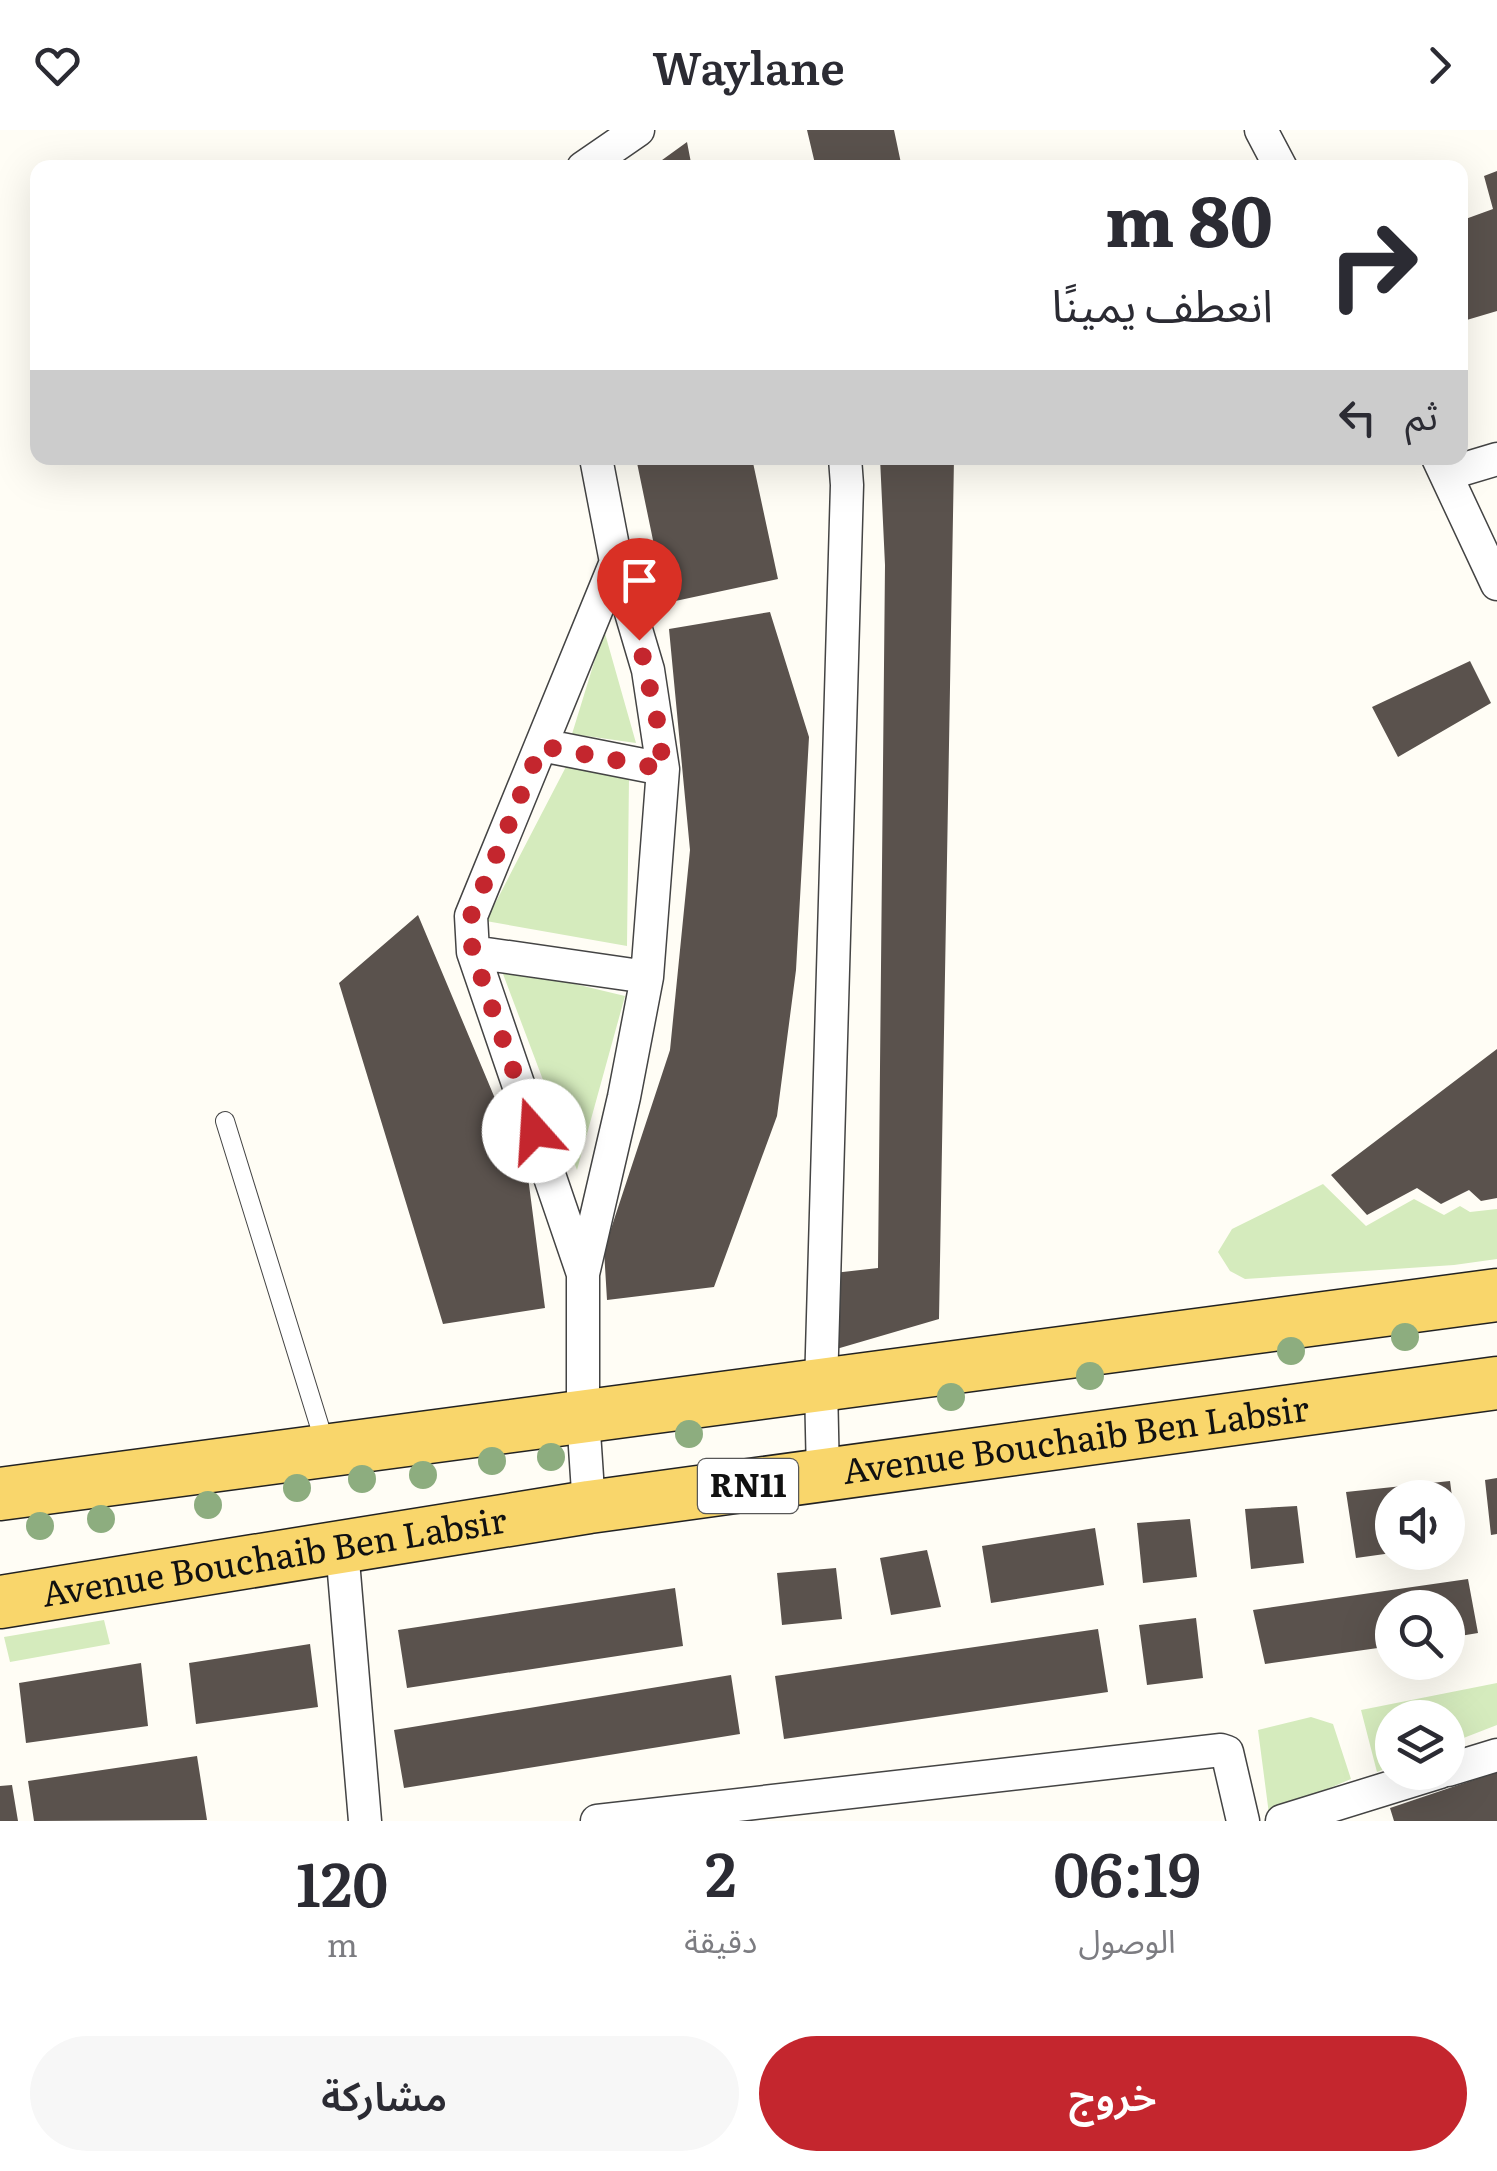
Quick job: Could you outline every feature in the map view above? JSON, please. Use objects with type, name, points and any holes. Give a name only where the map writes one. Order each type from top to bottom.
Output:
[{"type":"main road","points":[[0,1494],[1497,1295]]},
{"type":"main road","name":"Avenue Bouchaib Ben Labsir","points":[[0,1602],[590,1508],[1497,1383]]},
{"type":"street","points":[[594,160],[638,130]]},
{"type":"street","points":[[1261,130],[1277,160]]},
{"type":"street","points":[[1468,462],[1497,458]]},
{"type":"street","points":[[590,1508],[583,1417],[583,1274],[624,1097],[646,977],[663,769],[648,670],[616,562],[597,465]]},
{"type":"street","points":[[823,1476],[821,1386],[846,465]]},
{"type":"street","points":[[1442,466],[1497,584]]},
{"type":"street","points":[[583,1274],[473,952],[471,916],[616,562]]},
{"type":"street","points":[[541,746],[663,769]]},
{"type":"street","points":[[473,952],[646,977]]},
{"type":"street","points":[[342,1549],[365,1821]]},
{"type":"street","points":[[597,1821],[668,1816],[1222,1750],[1228,1752],[1243,1821]]},
{"type":"street","points":[[1465,1765],[1497,1755]]},
{"type":"street","points":[[1282,1821],[1382,1790]]},
{"type":"lane","points":[[225,1121],[327,1453]]},
{"type":"green space","points":[[604,630],[636,743],[572,734]]},
{"type":"green space","points":[[570,759],[629,778],[627,946],[486,921]]},
{"type":"green space","points":[[500,966],[625,996],[577,1170]]},
{"type":"green space","points":[[1323,1184],[1366,1226],[1414,1199],[1444,1215],[1460,1206],[1470,1212],[1497,1209],[1497,1259],[1245,1279],[1230,1271],[1218,1252],[1232,1229]]},
{"type":"green space","points":[[104,1620],[110,1644],[10,1662],[4,1637]]},
{"type":"green space","points":[[1497,1683],[1497,1725],[1465,1737],[1465,1700],[1411,1700]]},
{"type":"green space","points":[[1375,1707],[1375,1764],[1361,1710]]},
{"type":"green space","points":[[1311,1717],[1333,1724],[1351,1779],[1269,1814],[1258,1730]]},
{"type":"building","points":[[807,130],[894,130],[900,160],[814,160]]},
{"type":"building","points":[[687,142],[690,160],[662,160]]},
{"type":"building","points":[[1497,171],[1497,311],[1468,320],[1468,218],[1493,209],[1484,176]]},
{"type":"building","points":[[637,465],[754,465],[778,579],[666,603]]},
{"type":"building","points":[[880,465],[954,465],[939,1319],[833,1350],[825,1274],[878,1268],[885,565]]},
{"type":"building","points":[[770,612],[809,737],[796,970],[777,1116],[714,1287],[607,1300],[604,1250],[670,1050],[690,850],[669,629]]},
{"type":"building","points":[[1470,661],[1491,703],[1398,757],[1372,707]]},
{"type":"building","points":[[418,915],[528,1177],[545,1308],[443,1324],[339,983]]},
{"type":"building","points":[[1497,1049],[1497,1198],[1481,1201],[1469,1190],[1441,1204],[1417,1188],[1367,1215],[1331,1175]]},
{"type":"building","points":[[1497,1478],[1497,1534],[1491,1535],[1485,1480]]},
{"type":"building","points":[[1375,1489],[1375,1555],[1356,1558],[1346,1492]]},
{"type":"building","points":[[1297,1506],[1304,1563],[1251,1569],[1245,1509]]},
{"type":"building","points":[[1190,1519],[1197,1577],[1143,1583],[1137,1523]]},
{"type":"building","points":[[1095,1528],[1104,1585],[991,1603],[982,1546]]},
{"type":"building","points":[[927,1550],[941,1607],[891,1615],[880,1558]]},
{"type":"building","points":[[836,1568],[842,1619],[782,1625],[777,1573]]},
{"type":"building","points":[[1468,1579],[1478,1633],[1465,1635],[1465,1590],[1392,1590]]},
{"type":"building","points":[[675,1588],[683,1646],[407,1688],[398,1630]]},
{"type":"building","points":[[1375,1592],[1375,1648],[1265,1664],[1253,1610]]},
{"type":"building","points":[[1196,1618],[1203,1678],[1147,1685],[1139,1625]]},
{"type":"building","points":[[1098,1629],[1108,1692],[784,1739],[775,1676]]},
{"type":"building","points":[[310,1644],[318,1707],[196,1724],[189,1663]]},
{"type":"building","points":[[141,1663],[148,1726],[26,1743],[19,1683]]},
{"type":"building","points":[[731,1675],[740,1734],[404,1788],[394,1730]]},
{"type":"building","points":[[197,1756],[207,1820],[34,1821],[28,1781]]},
{"type":"building","points":[[1497,1772],[1497,1821],[1394,1821],[1390,1808],[1444,1790],[1465,1790],[1465,1783]]},
{"type":"building","points":[[12,1785],[18,1821],[0,1821],[0,1786]]},
{"type":"route","points":[[534,1131],[473,952],[471,916],[541,746],[663,769],[659,729],[639,640]]}]
